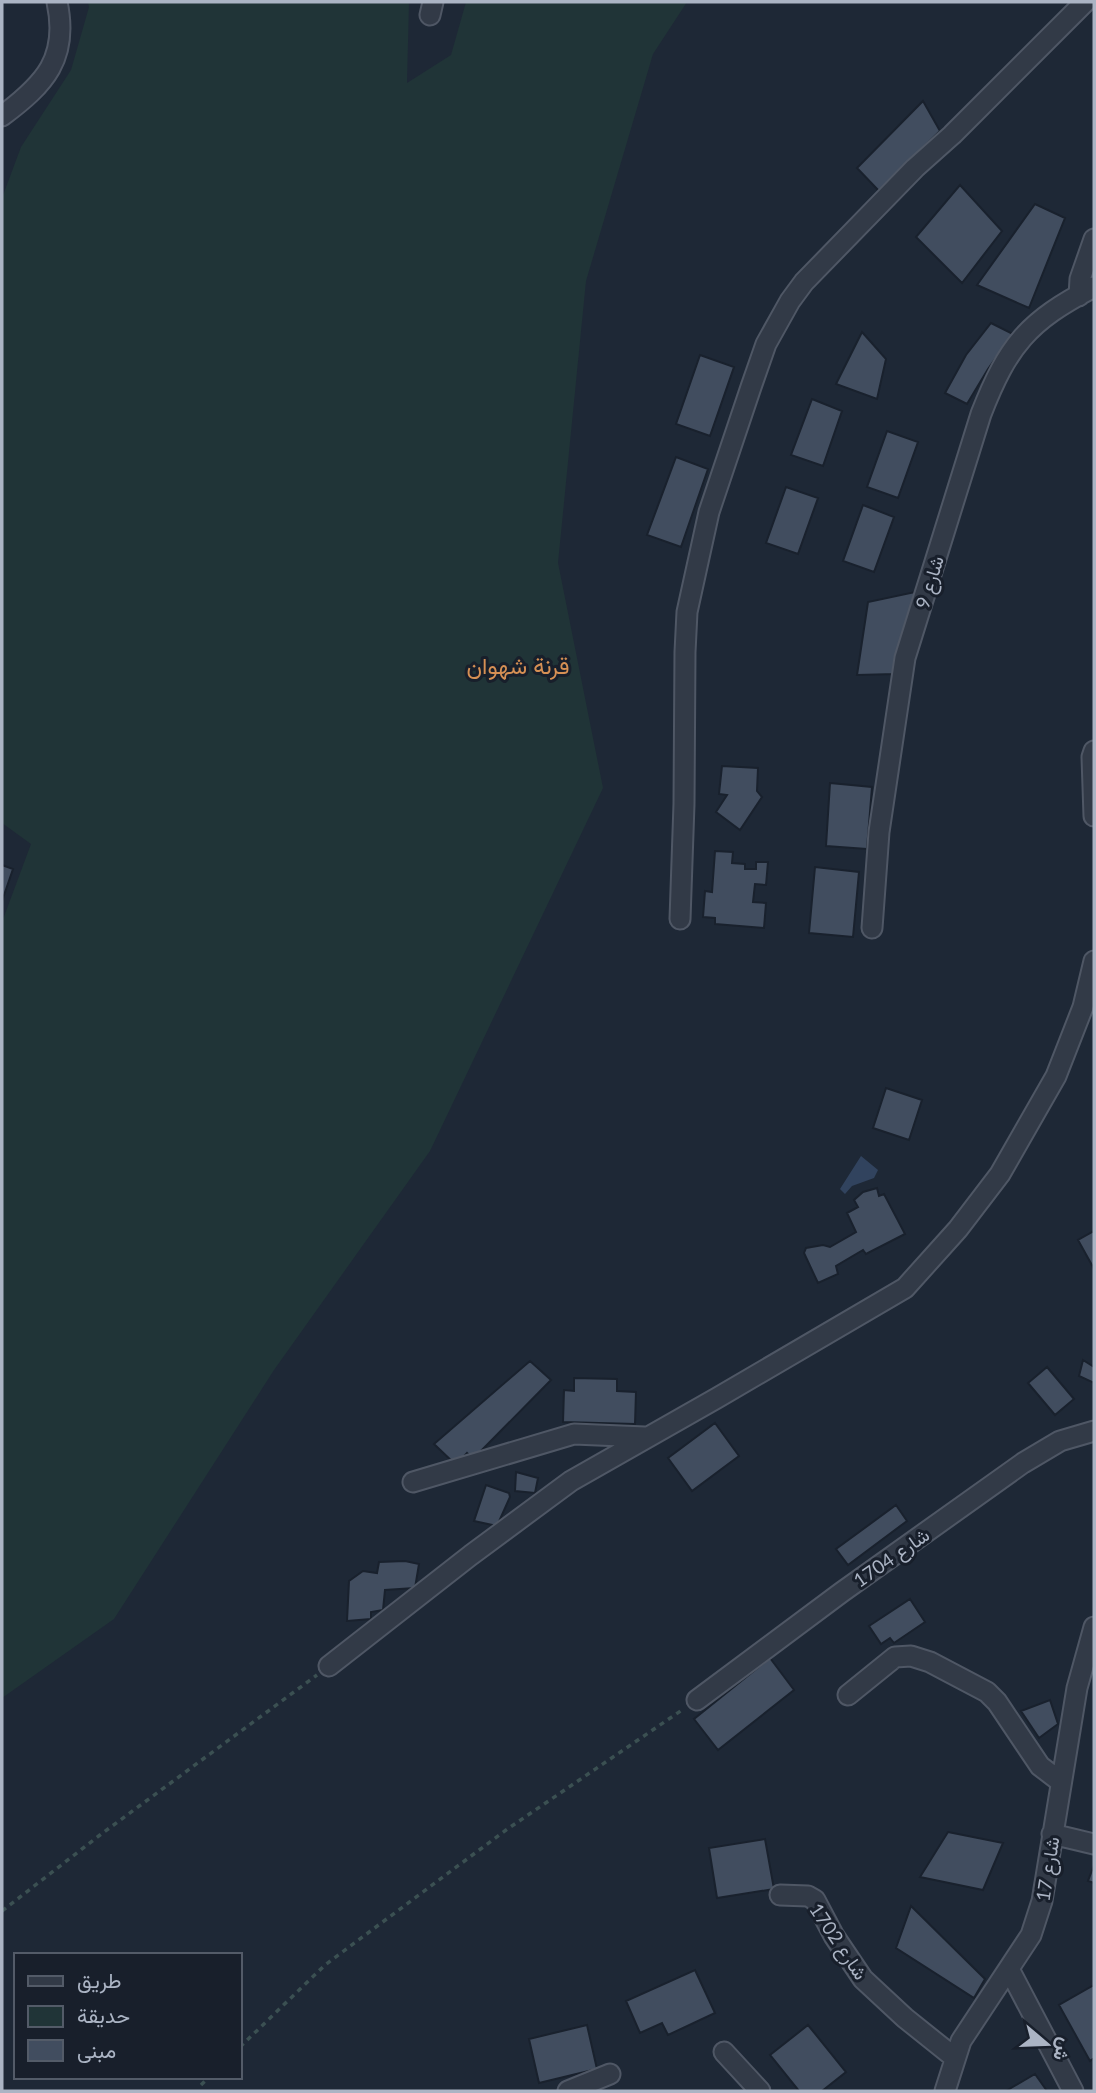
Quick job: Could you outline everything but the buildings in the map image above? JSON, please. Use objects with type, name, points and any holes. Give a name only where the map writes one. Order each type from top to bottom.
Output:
[{"type":"street","points":[[2,116],[40,84],[54,64],[61,42],[57,2]]},
{"type":"street","points":[[680,919],[687,612],[709,512],[766,344],[804,282],[1085,2]]},
{"type":"street","points":[[1087,291],[1080,279],[1094,239]]},
{"type":"street","name":"شارع 9","points":[[872,928],[879,832],[905,658],[981,414],[993,384],[1017,342],[1049,313],[1087,291]]},
{"type":"street","points":[[1094,751],[1094,816]]},
{"type":"street","points":[[329,1666],[572,1481],[905,1288],[958,1229],[1006,1163],[1056,1076],[1083,1007],[1094,961]]},
{"type":"street","name":"شارع 1704","points":[[697,1700],[1023,1463],[1060,1441],[1094,1431]]},
{"type":"street","points":[[413,1482],[574,1434],[646,1437]]},
{"type":"street","name":"شارع 17","points":[[945,2091],[955,2058],[968,2029],[1031,1935],[1037,1918],[1077,1688],[1094,1627]]},
{"type":"street","points":[[849,1695],[895,1657],[911,1656],[930,1662],[987,1692],[997,1702],[1041,1766],[1061,1782]]},
{"type":"street","points":[[1052,1834],[1094,1844]]},
{"type":"street","name":"شارع 1702","points":[[780,1895],[808,1896],[815,1900],[834,1936],[863,1979],[905,2018],[955,2058]]},
{"type":"street","points":[[1009,1969],[1073,2091]]},
{"type":"street","points":[[724,2052],[760,2091]]},
{"type":"street","points":[[568,2091],[610,2074]]},
{"type":"path","points":[[2,1911],[329,1666]]},
{"type":"path","points":[[242,2045],[325,1965],[506,1830],[697,1700]]},
{"type":"path","points":[[201,2085],[207,2079]]},
{"type":"green space","points":[[88,2],[409,2],[407,83],[451,55],[466,2],[687,2],[653,54],[586,281],[558,563],[603,788],[430,1151],[274,1370],[114,1619],[2,1698],[2,922],[31,844],[2,823],[2,198],[21,147],[71,70],[89,7]]},
{"type":"water","points":[[861,1156],[878,1170],[874,1178],[852,1186],[845,1194],[840,1189]]},
{"type":"district","name":"قرنة شهوان","points":[[518,665]]}]
